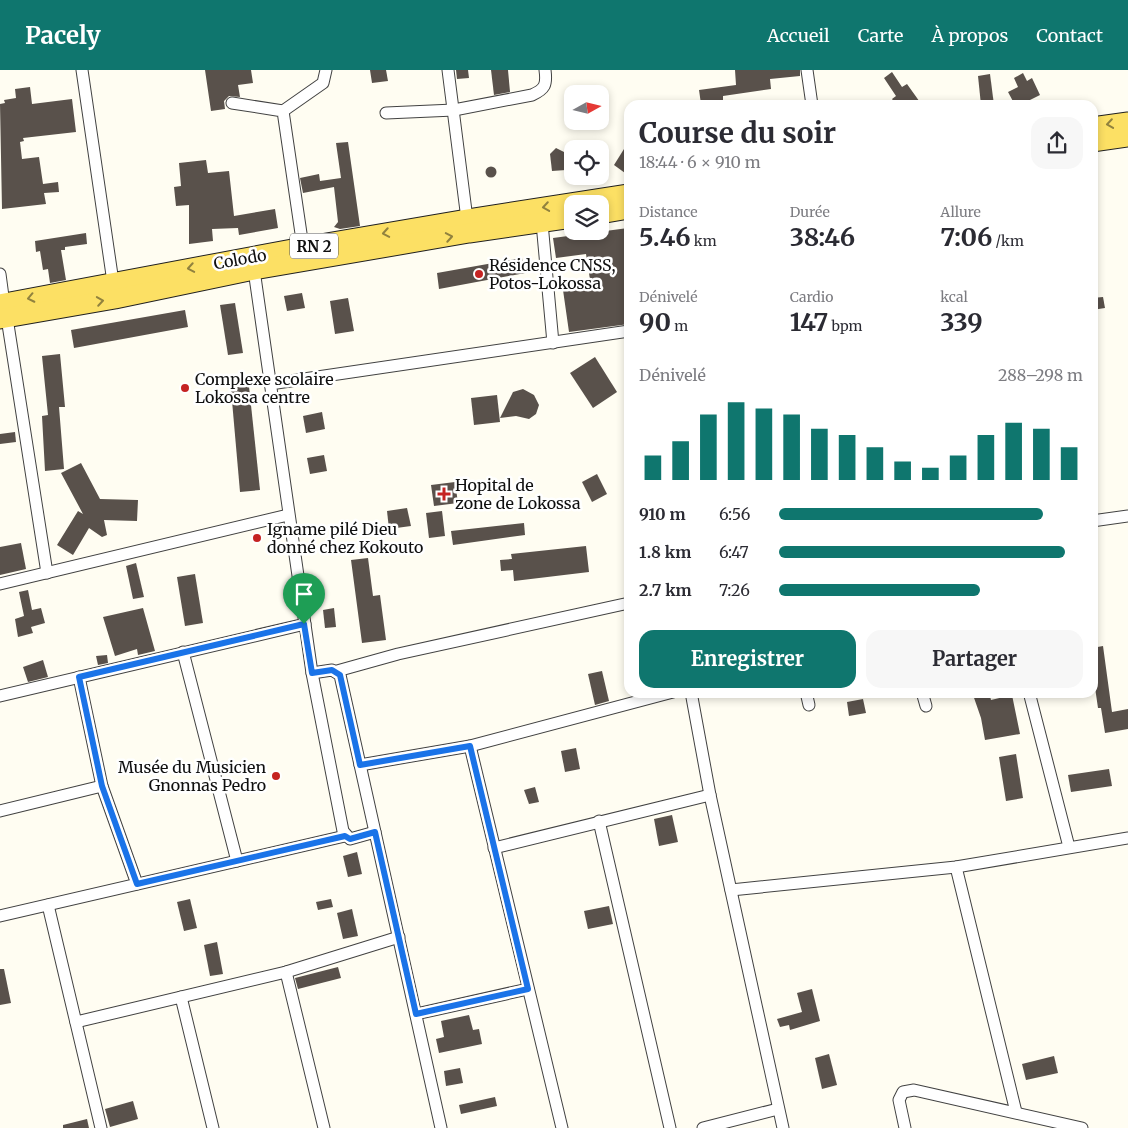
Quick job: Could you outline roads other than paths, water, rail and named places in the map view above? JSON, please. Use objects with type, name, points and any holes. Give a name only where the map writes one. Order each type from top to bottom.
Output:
[{"type":"main road","points":[[1098,126],[1128,122]]},
{"type":"main road","points":[[1098,141],[1128,137]]},
{"type":"main road","name":"Colodo","points":[[3,311],[113,282],[467,219],[624,195]]},
{"type":"main road","points":[[609,212],[624,210]]},
{"type":"main road","name":"Colodo","points":[[3,311],[469,233],[564,219]]},
{"type":"street","points":[[82,70],[113,282]]},
{"type":"street","points":[[232,103],[283,111],[323,82],[326,70]]},
{"type":"street","points":[[448,70],[467,219]]},
{"type":"street","points":[[386,113],[454,110],[532,95],[544,89],[547,82],[546,70]]},
{"type":"street","points":[[806,70],[811,100]]},
{"type":"street","points":[[283,111],[303,247]]},
{"type":"street","points":[[542,223],[553,342]]},
{"type":"street","points":[[254,270],[304,624],[345,836]]},
{"type":"street","points":[[0,274],[3,311],[47,573]]},
{"type":"street","points":[[270,384],[624,332]]},
{"type":"street","points":[[0,584],[288,515]]},
{"type":"street","points":[[1098,520],[1128,516]]},
{"type":"street","points":[[312,673],[337,671],[398,654],[624,604]]},
{"type":"street","points":[[0,696],[304,624]]},
{"type":"street","points":[[182,652],[237,861]]},
{"type":"street","points":[[337,671],[340,675],[441,1128]]},
{"type":"street","points":[[79,677],[102,786],[137,884]]},
{"type":"street","points":[[360,765],[470,746],[650,698]]},
{"type":"street","points":[[692,698],[710,795],[782,1128]]},
{"type":"street","points":[[807,698],[809,705]]},
{"type":"street","points":[[924,698],[926,706]]},
{"type":"street","points":[[1031,698],[1070,847]]},
{"type":"street","points":[[470,746],[562,1128]]},
{"type":"street","points":[[0,811],[102,786]]},
{"type":"street","points":[[494,848],[710,795]]},
{"type":"street","points":[[599,822],[670,1128]]},
{"type":"street","points":[[0,916],[345,836],[350,839],[375,832]]},
{"type":"street","points":[[731,890],[956,867],[1128,838]]},
{"type":"street","points":[[956,867],[1016,1112]]},
{"type":"street","points":[[48,905],[101,1128]]},
{"type":"street","points":[[76,1022],[286,972],[398,937]]},
{"type":"street","points":[[286,972],[324,1128]]},
{"type":"street","points":[[416,1014],[528,989]]},
{"type":"street","points":[[181,997],[213,1128]]},
{"type":"street","points":[[905,1128],[899,1100],[903,1092],[914,1090],[1082,1128]]},
{"type":"street","points":[[703,1128],[778,1109]]},
{"type":"place","name":"Résidence CNSS, Potos-Lokossa","points":[[479,274]]},
{"type":"place","name":"Complexe scolaire Lokossa centre","points":[[185,388]]},
{"type":"place","name":"Hopital de zone de Lokossa","points":[[444,494]]},
{"type":"place","name":"Igname pilé Dieu donné chez Kokouto","points":[[257,538]]},
{"type":"place","name":"Musée du Musicien Gnonnas Pedro","points":[[276,776]]}]
